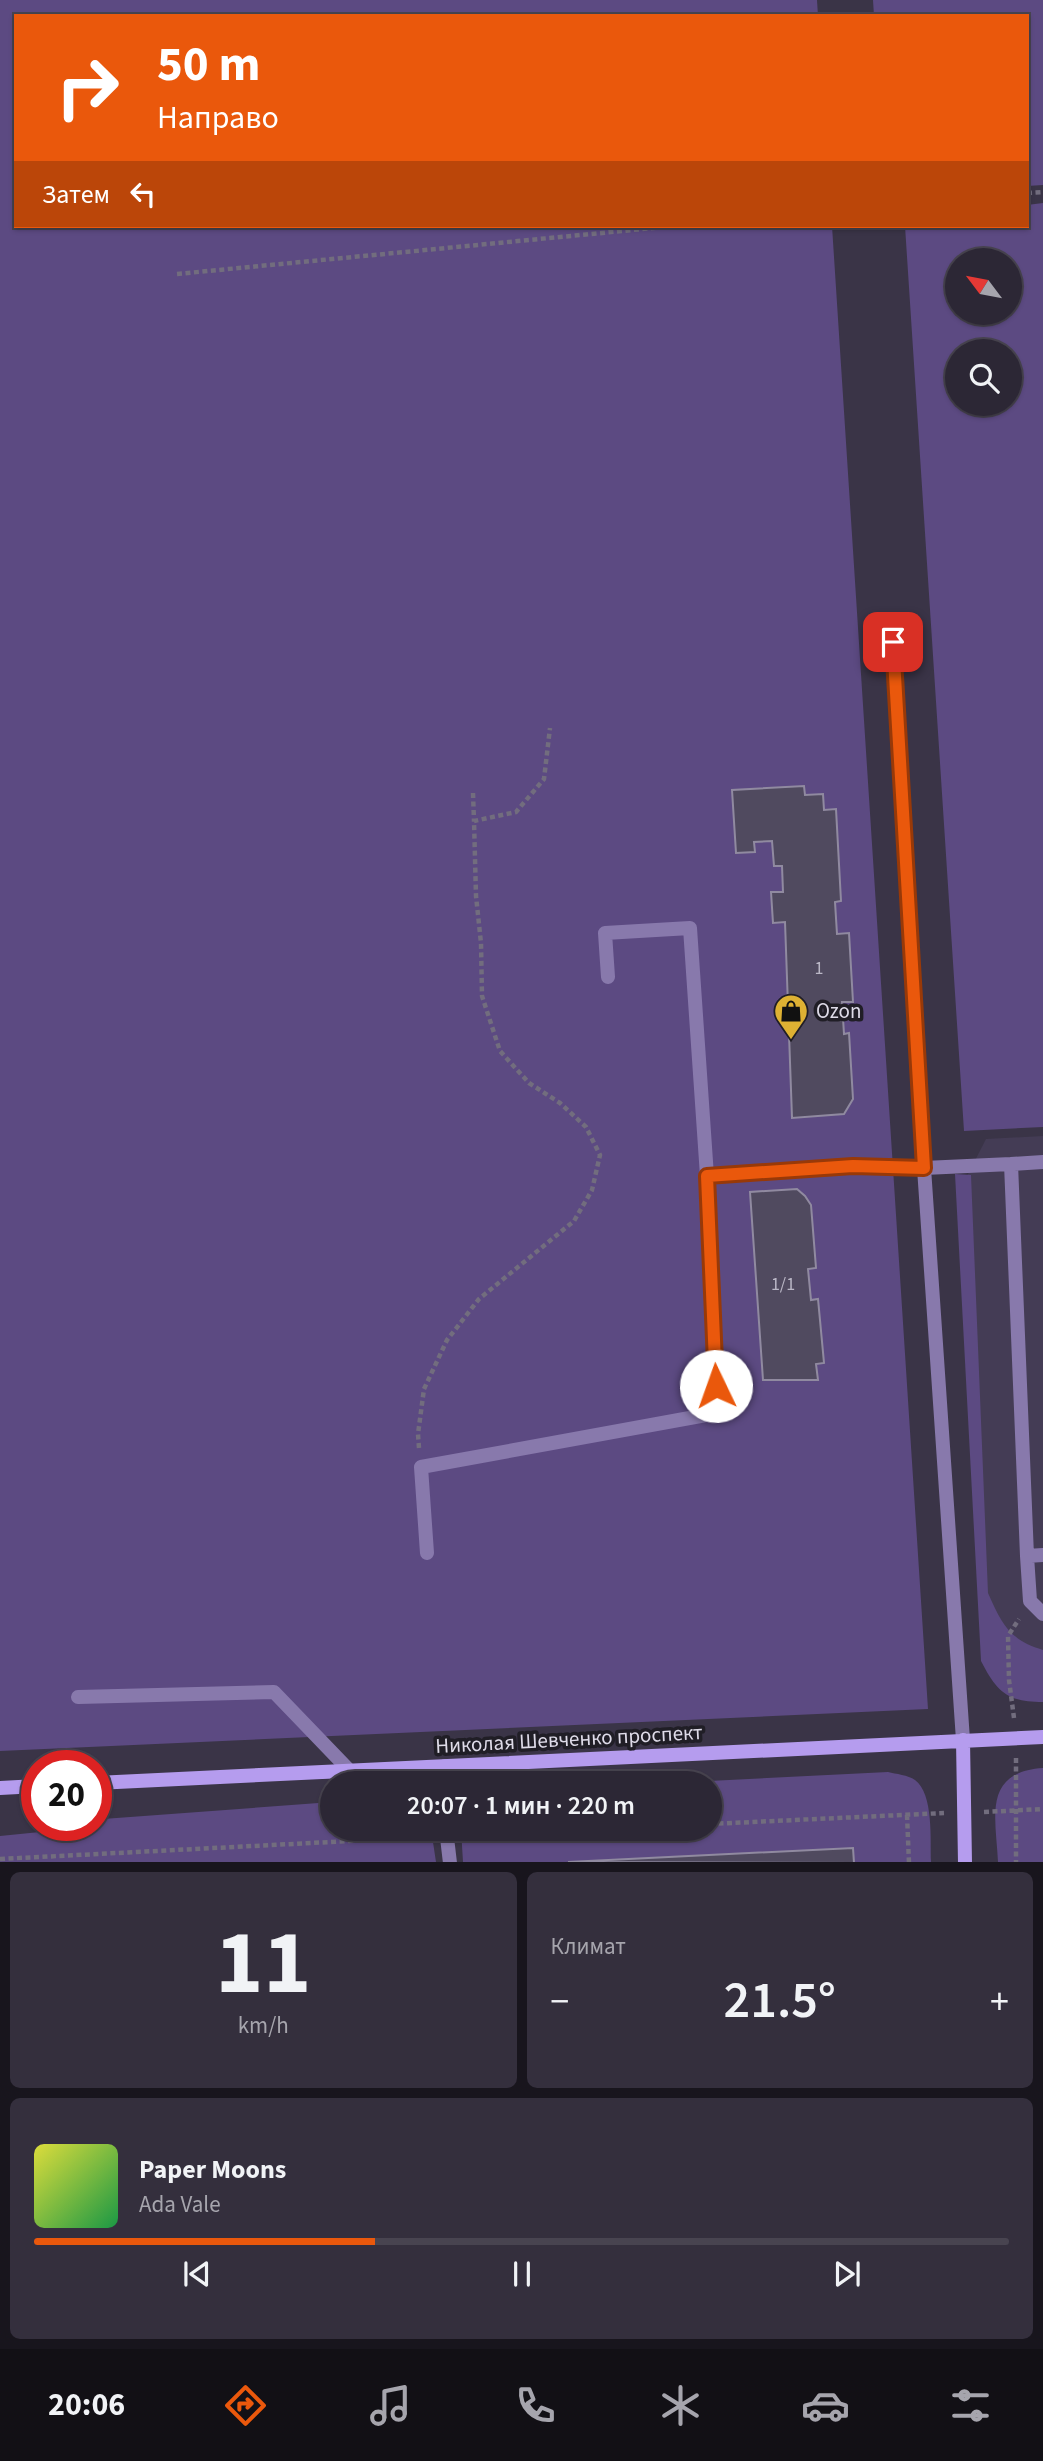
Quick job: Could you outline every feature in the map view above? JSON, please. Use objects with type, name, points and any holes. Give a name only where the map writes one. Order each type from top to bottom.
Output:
[{"type":"main road","name":"Николая Шевченко проспект","points":[[112,1782],[1043,1737]]},
{"type":"main road","points":[[963,1740],[962,1812],[965,1862]]},
{"type":"main road","points":[[0,1788],[21,1787]]},
{"type":"lane","points":[[893,642],[924,1168],[963,1740]]},
{"type":"lane","points":[[427,1553],[421,1466],[717,1413],[707,1176],[690,928],[605,933],[608,977]]},
{"type":"lane","points":[[707,1176],[853,1166],[924,1168],[1043,1162]]},
{"type":"lane","points":[[1011,1164],[1030,1601],[1043,1614]]},
{"type":"lane","points":[[1027,1556],[1043,1555]]},
{"type":"lane","points":[[78,1697],[274,1692],[349,1770]]},
{"type":"lane","points":[[445,1766],[445,1771]]},
{"type":"lane","points":[[447,1841],[450,1862]]},
{"type":"path","points":[[177,274],[653,228]]},
{"type":"path","points":[[474,821],[516,811],[544,779],[550,728]]},
{"type":"path","points":[[421,1466],[418,1434],[424,1389],[447,1340],[479,1299],[574,1221],[592,1190],[600,1155],[586,1127],[560,1103],[528,1083],[500,1051],[482,996],[473,793]]},
{"type":"path","points":[[722,1823],[1043,1810]]},
{"type":"path","points":[[907,1815],[909,1862]]},
{"type":"path","points":[[0,1859],[320,1840]]},
{"type":"shaded area","points":[[0,0],[817,0],[818,14],[14,14],[14,228],[832,228],[928,1709],[0,1751]]},
{"type":"shaded area","points":[[873,0],[1043,0],[1043,185],[1029,186],[1029,14],[874,14]]},
{"type":"shaded area","points":[[1043,203],[1043,1127],[964,1131],[905,228],[1029,228],[1029,205]]},
{"type":"shaded area","points":[[1043,1136],[1043,1672],[988,1637],[964,1182],[986,1139]]},
{"type":"shaded area","points":[[955,1174],[971,1175],[988,1593],[998,1614],[1014,1636],[1043,1650],[1043,1702],[1020,1700],[1004,1693],[992,1680],[981,1661]]},
{"type":"shaded area","points":[[1043,1768],[1043,1862],[998,1862],[995,1814],[1001,1788],[1010,1778],[1023,1771]]},
{"type":"shaded area","points":[[888,1772],[915,1780],[925,1796],[930,1818],[931,1862],[854,1862],[853,1848],[587,1862],[463,1862],[462,1841],[722,1841],[722,1780]]},
{"type":"shaded area","points":[[320,1803],[320,1841],[433,1841],[436,1862],[0,1862],[0,1836],[21,1834],[21,1841],[112,1841],[112,1818]]},
{"type":"building","points":[[804,786],[805,795],[823,794],[824,810],[836,809],[841,901],[835,902],[837,934],[849,933],[853,1002],[842,1002],[844,1034],[849,1033],[853,1099],[844,1114],[792,1118],[785,922],[773,923],[771,892],[783,892],[782,866],[774,866],[772,841],[754,842],[755,852],[736,853],[732,790]]},
{"type":"building","points":[[797,1189],[811,1205],[816,1268],[808,1269],[811,1300],[818,1299],[824,1363],[816,1364],[818,1380],[763,1380],[750,1192]]},
{"type":"building","points":[[853,1848],[854,1862],[568,1862]]},
{"type":"place","name":"Ozon","points":[[791,1041]]},
{"type":"route","points":[[716,1386],[707,1176],[853,1166],[924,1168],[893,642]]}]
